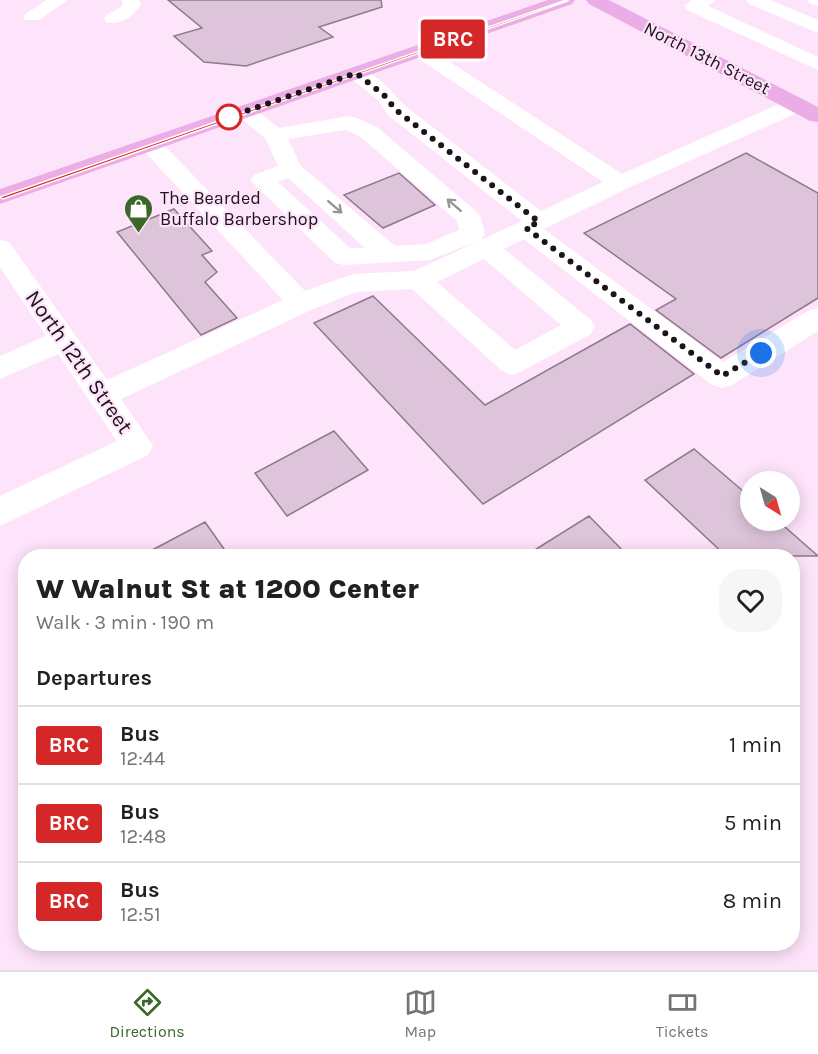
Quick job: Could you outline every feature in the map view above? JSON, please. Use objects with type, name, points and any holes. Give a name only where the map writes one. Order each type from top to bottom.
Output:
[{"type":"main road","points":[[0,197],[566,0]]},
{"type":"main road","name":"North 13th Street","points":[[595,0],[801,91],[818,116]]},
{"type":"street","points":[[32,16],[59,0]]},
{"type":"street","points":[[113,18],[129,11],[132,4],[130,0]]},
{"type":"street","points":[[707,0],[693,6],[818,64]]},
{"type":"street","points":[[755,0],[818,27]]},
{"type":"street","points":[[420,51],[620,183]]},
{"type":"street","points":[[356,73],[384,95],[396,110],[532,225],[722,376],[818,318]]},
{"type":"street","points":[[102,395],[301,303],[353,284],[418,280],[620,183],[801,91]]},
{"type":"street","points":[[244,112],[275,135],[291,169],[262,180],[344,257],[430,252],[472,234],[469,218],[369,132],[349,123],[275,135]]},
{"type":"street","points":[[151,145],[301,303]]},
{"type":"street","points":[[418,280],[512,364],[581,327],[486,247]]},
{"type":"street","name":"North 12th Street","points":[[0,512],[137,447],[64,340],[3,259]]},
{"type":"street","points":[[0,368],[64,340]]},
{"type":"building","points":[[168,0],[381,0],[382,7],[319,27],[333,37],[246,66],[204,62],[174,36],[202,28]]},
{"type":"building","points":[[746,153],[818,193],[818,298],[721,358],[656,310],[676,299],[584,233]]},
{"type":"building","points":[[399,173],[435,205],[383,228],[344,195]]},
{"type":"building","points":[[174,209],[212,251],[202,255],[217,272],[205,282],[237,318],[201,335],[117,232]]},
{"type":"building","points":[[373,296],[485,405],[630,324],[694,374],[483,504],[314,323]]},
{"type":"building","points":[[334,431],[368,470],[287,516],[255,473]]},
{"type":"building","points":[[694,449],[740,488],[740,531],[790,531],[818,556],[800,556],[800,549],[719,549],[645,480]]},
{"type":"building","points":[[589,516],[621,549],[536,549]]},
{"type":"building","points":[[205,522],[224,549],[154,549]]},
{"type":"bus line","name":"BRC","points":[[0,197],[566,0]]},
{"type":"place","name":"The Bearded Buffalo Barbershop","points":[[139,234]]},
{"type":"route","points":[[229,117],[223,119],[356,73],[384,95],[396,110],[539,222],[526,228],[722,376],[761,353]]}]
